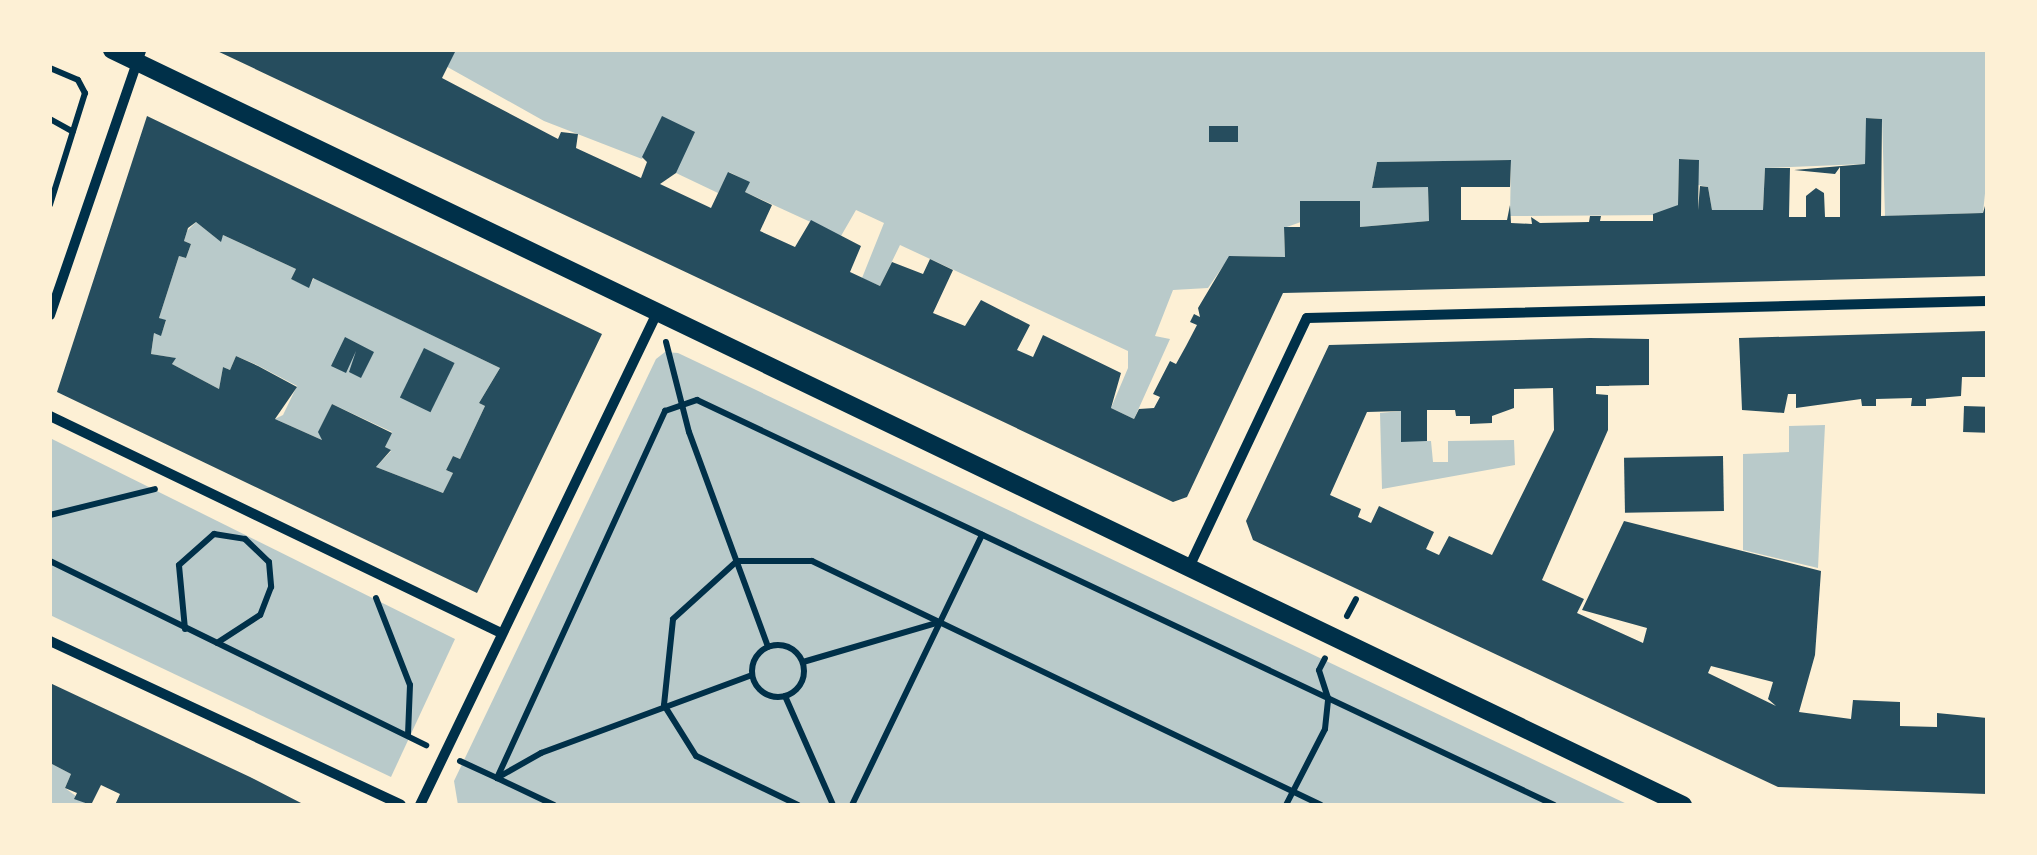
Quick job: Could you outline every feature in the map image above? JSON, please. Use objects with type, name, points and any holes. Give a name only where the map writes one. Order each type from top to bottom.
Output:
[{"type":"street","points":[[112,50],[138,54],[658,311],[1190,563],[1684,805]]},
{"type":"street","points":[[50,315],[138,54]]},
{"type":"street","points":[[1190,563],[1307,318],[1987,301]]},
{"type":"street","points":[[420,805],[658,311]]},
{"type":"street","points":[[50,416],[501,632]]},
{"type":"street","points":[[50,641],[401,805]]},
{"type":"path","points":[[50,68],[78,80],[85,93],[50,206]]},
{"type":"path","points":[[50,120],[73,132]]},
{"type":"path","points":[[658,311],[681,404],[768,647]]},
{"type":"path","points":[[497,778],[665,411],[697,400],[1554,805]]},
{"type":"path","points":[[50,514],[102,498],[191,484]]},
{"type":"path","points":[[185,628],[179,565],[214,534],[245,539],[269,562],[271,587],[260,616],[216,644]]},
{"type":"path","points":[[852,805],[982,534]]},
{"type":"path","points":[[798,805],[696,756],[664,706],[673,619],[737,562],[812,560],[1321,805]]},
{"type":"path","points":[[50,561],[554,805]]},
{"type":"path","points":[[360,564],[402,657],[410,685],[408,735]]},
{"type":"path","points":[[1350,610],[1356,600]]},
{"type":"path","points":[[803,662],[940,622]]},
{"type":"path","points":[[785,645],[803,662],[804,680],[785,696],[760,690],[752,675],[755,658],[768,647],[785,645]]},
{"type":"path","points":[[1286,805],[1325,729],[1328,698],[1319,670],[1325,659]]},
{"type":"path","points":[[497,778],[540,753],[752,675]]},
{"type":"path","points":[[785,696],[833,805]]},
{"type":"shaded area","points":[[417,50],[1987,50],[1987,174],[1983,213],[1885,216],[1882,119],[1867,118],[1865,164],[1765,168],[1763,210],[1712,210],[1708,187],[1698,185],[1698,160],[1679,159],[1678,205],[1661,215],[1510,216],[1511,160],[1377,162],[1372,188],[1428,187],[1429,221],[1360,227],[1360,201],[1284,228],[1285,257],[1230,256],[1208,288],[1173,290],[1155,336],[1170,339],[1134,419],[1111,408],[1128,368],[1128,351],[900,245],[880,286],[862,278],[884,223],[856,210],[841,236],[745,192],[749,182],[729,172],[718,193],[676,173],[662,117],[642,159],[544,121]]},
{"type":"shaded area","points":[[196,222],[220,241],[223,235],[296,269],[291,279],[309,287],[314,278],[500,368],[479,403],[485,406],[460,459],[453,456],[446,470],[453,473],[443,493],[376,467],[391,451],[385,447],[392,432],[332,404],[319,431],[322,440],[275,419],[283,415],[297,386],[257,365],[236,356],[230,370],[223,367],[219,389],[172,364],[175,358],[151,354],[154,333],[161,335],[166,321],[159,318],[179,256],[186,258],[191,244],[184,241],[187,231]]},
{"type":"shaded area","points":[[665,352],[678,353],[1629,805],[458,805],[454,781],[656,359]]},
{"type":"shaded area","points":[[1401,411],[1401,441],[1431,441],[1433,462],[1448,462],[1448,441],[1514,440],[1515,465],[1382,489],[1380,413]]},
{"type":"shaded area","points":[[1825,425],[1818,568],[1743,550],[1743,454],[1789,452],[1789,426]]},
{"type":"shaded area","points":[[50,438],[455,639],[391,777],[50,615]]},
{"type":"shaded area","points":[[50,763],[71,774],[65,788],[88,805],[50,805]]},
{"type":"building","points":[[215,50],[456,50],[442,78],[558,139],[561,132],[578,134],[576,148],[641,178],[647,162],[642,157],[662,116],[695,132],[676,173],[660,184],[711,208],[728,172],[750,182],[745,192],[772,205],[760,231],[795,247],[811,220],[861,246],[850,272],[880,286],[892,262],[923,274],[930,259],[953,270],[933,313],[965,326],[981,300],[1030,325],[1017,350],[1033,357],[1043,335],[1121,373],[1111,408],[1134,419],[1139,409],[1154,408],[1160,397],[1153,394],[1170,361],[1176,364],[1186,346],[1197,325],[1190,322],[1194,314],[1200,317],[1198,308],[1229,256],[1285,257],[1284,227],[1300,227],[1300,201],[1360,201],[1360,227],[1429,221],[1428,187],[1372,188],[1377,162],[1511,160],[1510,187],[1461,187],[1461,220],[1507,220],[1510,205],[1511,223],[1532,224],[1531,217],[1540,223],[1589,222],[1590,216],[1601,216],[1600,221],[1653,221],[1653,214],[1678,205],[1679,159],[1699,160],[1698,210],[1700,186],[1708,187],[1712,210],[1763,210],[1765,168],[1790,168],[1789,217],[1806,217],[1806,196],[1816,188],[1824,193],[1825,217],[1840,217],[1840,167],[1835,174],[1794,170],[1865,164],[1866,118],[1882,119],[1881,216],[1983,213],[1987,199],[1987,276],[1283,293],[1187,497],[1173,502]]},
{"type":"building","points":[[147,116],[602,334],[477,593],[57,392]],"holes":[[[196,222],[221,242],[223,235],[296,269],[291,279],[309,288],[313,278],[500,368],[479,403],[485,406],[460,459],[453,456],[446,470],[453,473],[443,493],[376,467],[391,450],[385,447],[392,433],[332,404],[318,432],[322,440],[275,419],[297,387],[258,366],[236,356],[230,370],[223,367],[219,389],[172,364],[176,358],[151,354],[154,333],[161,336],[166,320],[159,318],[179,256],[186,258],[191,244],[184,241],[188,228]]]},
{"type":"building","points":[[1209,126],[1238,126],[1238,142],[1209,142]]},
{"type":"building","points":[[1987,331],[1987,377],[1962,377],[1961,396],[1926,399],[1926,406],[1911,406],[1912,398],[1876,399],[1876,406],[1862,406],[1861,399],[1796,408],[1796,394],[1788,394],[1784,413],[1742,410],[1739,338]]},
{"type":"building","points":[[345,337],[374,352],[361,378],[349,372],[356,351],[346,373],[331,366]]},
{"type":"building","points":[[1649,339],[1649,385],[1596,386],[1596,394],[1608,395],[1608,430],[1542,580],[1584,599],[1577,613],[1643,643],[1647,628],[1582,610],[1624,521],[1821,571],[1815,655],[1799,712],[1851,719],[1853,700],[1900,702],[1900,726],[1937,727],[1937,713],[1987,718],[1987,794],[1778,787],[1253,540],[1246,521],[1329,345]],"holes":[[[1553,388],[1554,430],[1492,555],[1449,536],[1439,555],[1426,549],[1434,532],[1379,506],[1371,523],[1358,517],[1361,509],[1330,495],[1367,412],[1401,411],[1401,442],[1427,441],[1427,410],[1455,410],[1456,416],[1470,416],[1470,424],[1492,423],[1492,416],[1514,408],[1514,389]],[[1711,666],[1773,682],[1768,699],[1776,706],[1708,673]]]},
{"type":"building","points":[[424,348],[455,363],[430,412],[400,397]]},
{"type":"building","points":[[1964,406],[1987,407],[1986,433],[1963,432]]},
{"type":"building","points":[[1723,456],[1724,511],[1625,513],[1624,458]]},
{"type":"building","points":[[50,683],[305,805],[115,805],[120,794],[101,785],[91,805],[74,799],[77,793],[65,788],[71,774],[50,763]]}]
